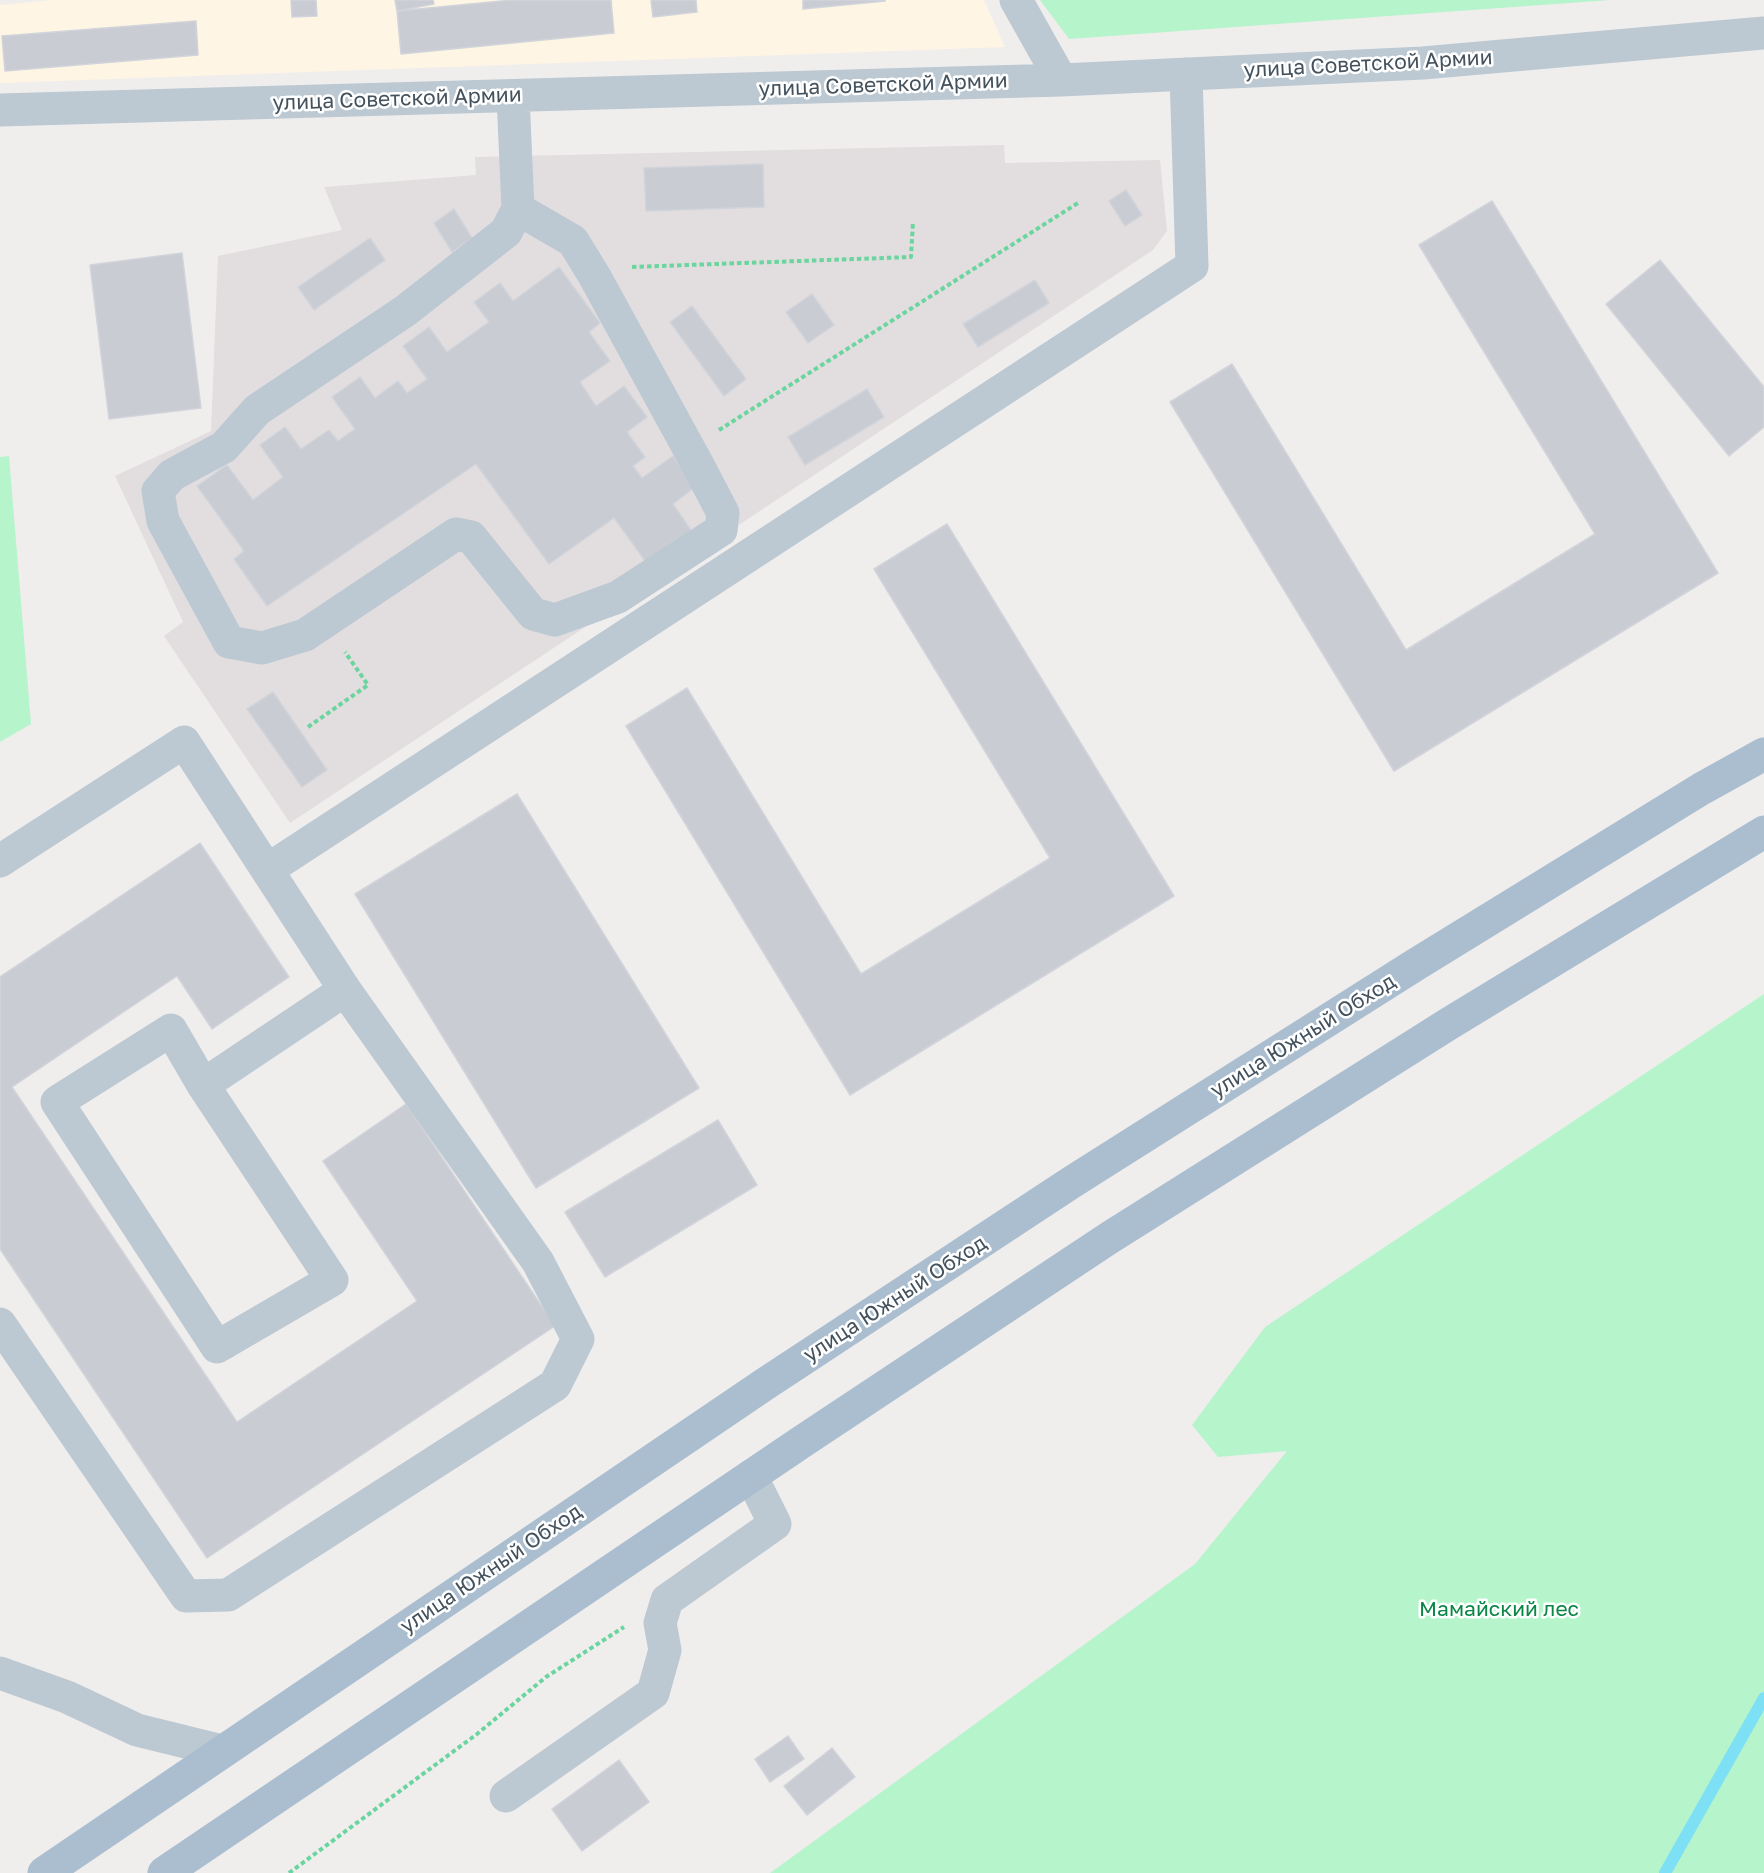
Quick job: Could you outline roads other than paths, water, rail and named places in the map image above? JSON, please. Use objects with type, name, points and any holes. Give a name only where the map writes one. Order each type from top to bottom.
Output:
[{"type":"main road","name":"улица Южный Обход","points":[[44,1873],[765,1384],[1072,1182],[1415,965],[1701,789],[1764,754]]},
{"type":"main road","points":[[164,1873],[751,1476],[1109,1238],[1450,1023],[1764,832]]},
{"type":"street","points":[[1016,0],[1061,80]]},
{"type":"street","name":"улица Советской Армии","points":[[0,110],[1061,80],[1423,63],[1764,33]]},
{"type":"street","points":[[267,870],[1192,267],[1186,74]]},
{"type":"street","points":[[513,96],[518,209],[506,232],[405,311],[257,410],[224,447],[172,475],[158,491],[163,521],[229,642],[262,648],[304,634],[456,534],[471,537],[534,614],[555,620],[618,597],[721,530],[723,513],[595,277],[573,241],[518,209]]},
{"type":"street","points":[[0,861],[184,742],[345,990],[538,1262],[578,1339],[555,1385],[228,1596],[186,1596],[0,1324]]},
{"type":"street","points":[[203,1085],[345,990]]},
{"type":"street","points":[[171,1030],[203,1085],[332,1280],[217,1347],[57,1102],[171,1030]]},
{"type":"street","points":[[506,1796],[652,1693],[665,1650],[660,1623],[667,1600],[775,1524],[751,1476]]},
{"type":"street","points":[[0,1672],[67,1697],[137,1730],[222,1751]]},
{"type":"waterway","points":[[1665,1873],[1764,1698]]},
{"type":"park label","name":"Мамайский лес","points":[[1499,1609]]}]
